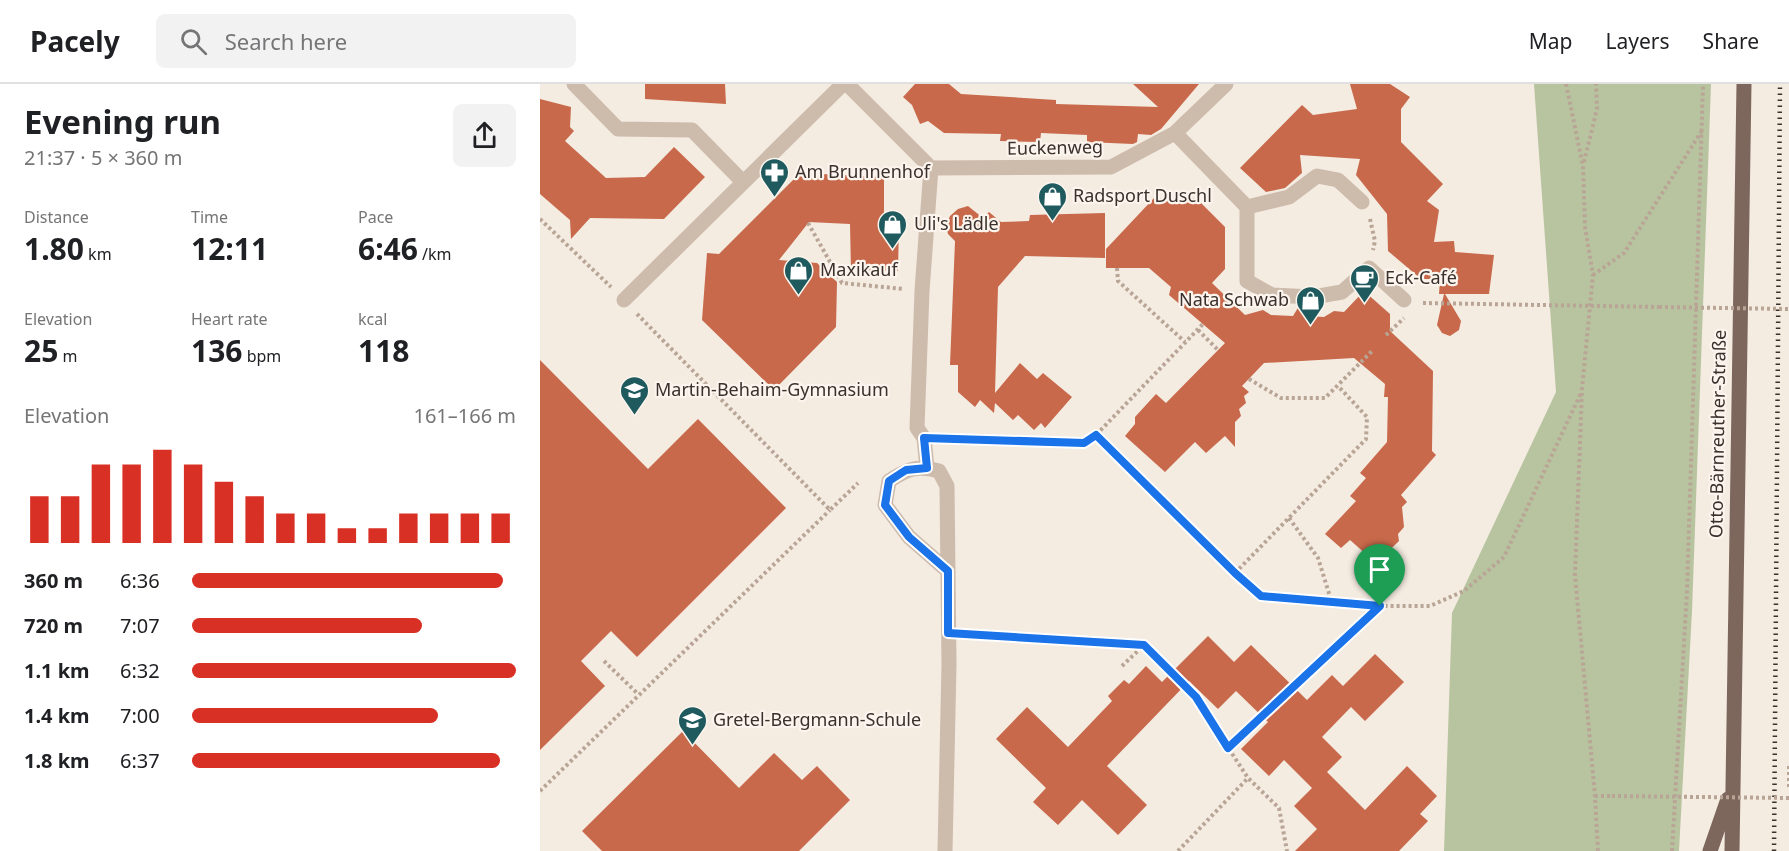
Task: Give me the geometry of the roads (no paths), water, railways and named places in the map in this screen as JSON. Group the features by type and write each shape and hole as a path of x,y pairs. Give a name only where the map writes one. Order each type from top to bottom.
{"main road":[{"name":"Otto-Bärnreuther-Straße","path":"1732,851 1744,84"},
{"name":"Otto-Bärnreuther-Straße","path":"1710,851 1733,785"}],"street":[{"path":"574,84 618,129 692,130 743,182"},
{"path":"624,300 845,84 931,168 922,291 917,428 924,438 927,468"},
{"name":"Euckenweg","path":"931,168 1111,167 1175,133 1227,84"},
{"path":"1175,133 1247,207 1247,281 1272,295 1313,297 1342,292 1368,268 1404,300"},
{"path":"1247,207 1289,197 1317,176 1338,180 1362,202"},
{"path":"945,851 948,633 948,571 947,486 939,471 927,468 906,470 889,481 885,505 909,537 948,571"}],"railway":[{"path":"1774,851 1780,84"}],"place":[{"name":"Am Brunnenhof","path":"774,198"},
{"name":"Radsport Duschl","path":"1052,222"},
{"name":"Uli's Lädle","path":"893,250"},
{"name":"Maxikauf","path":"799,296"},
{"name":"Eck-Café","path":"1364,304"},
{"name":"Nata Schwab","path":"1310,326"},
{"name":"Martin-Behaim-Gymnasium","path":"634,416"},
{"name":"Gretel-Bergmann-Schule","path":"692,746"}]}
